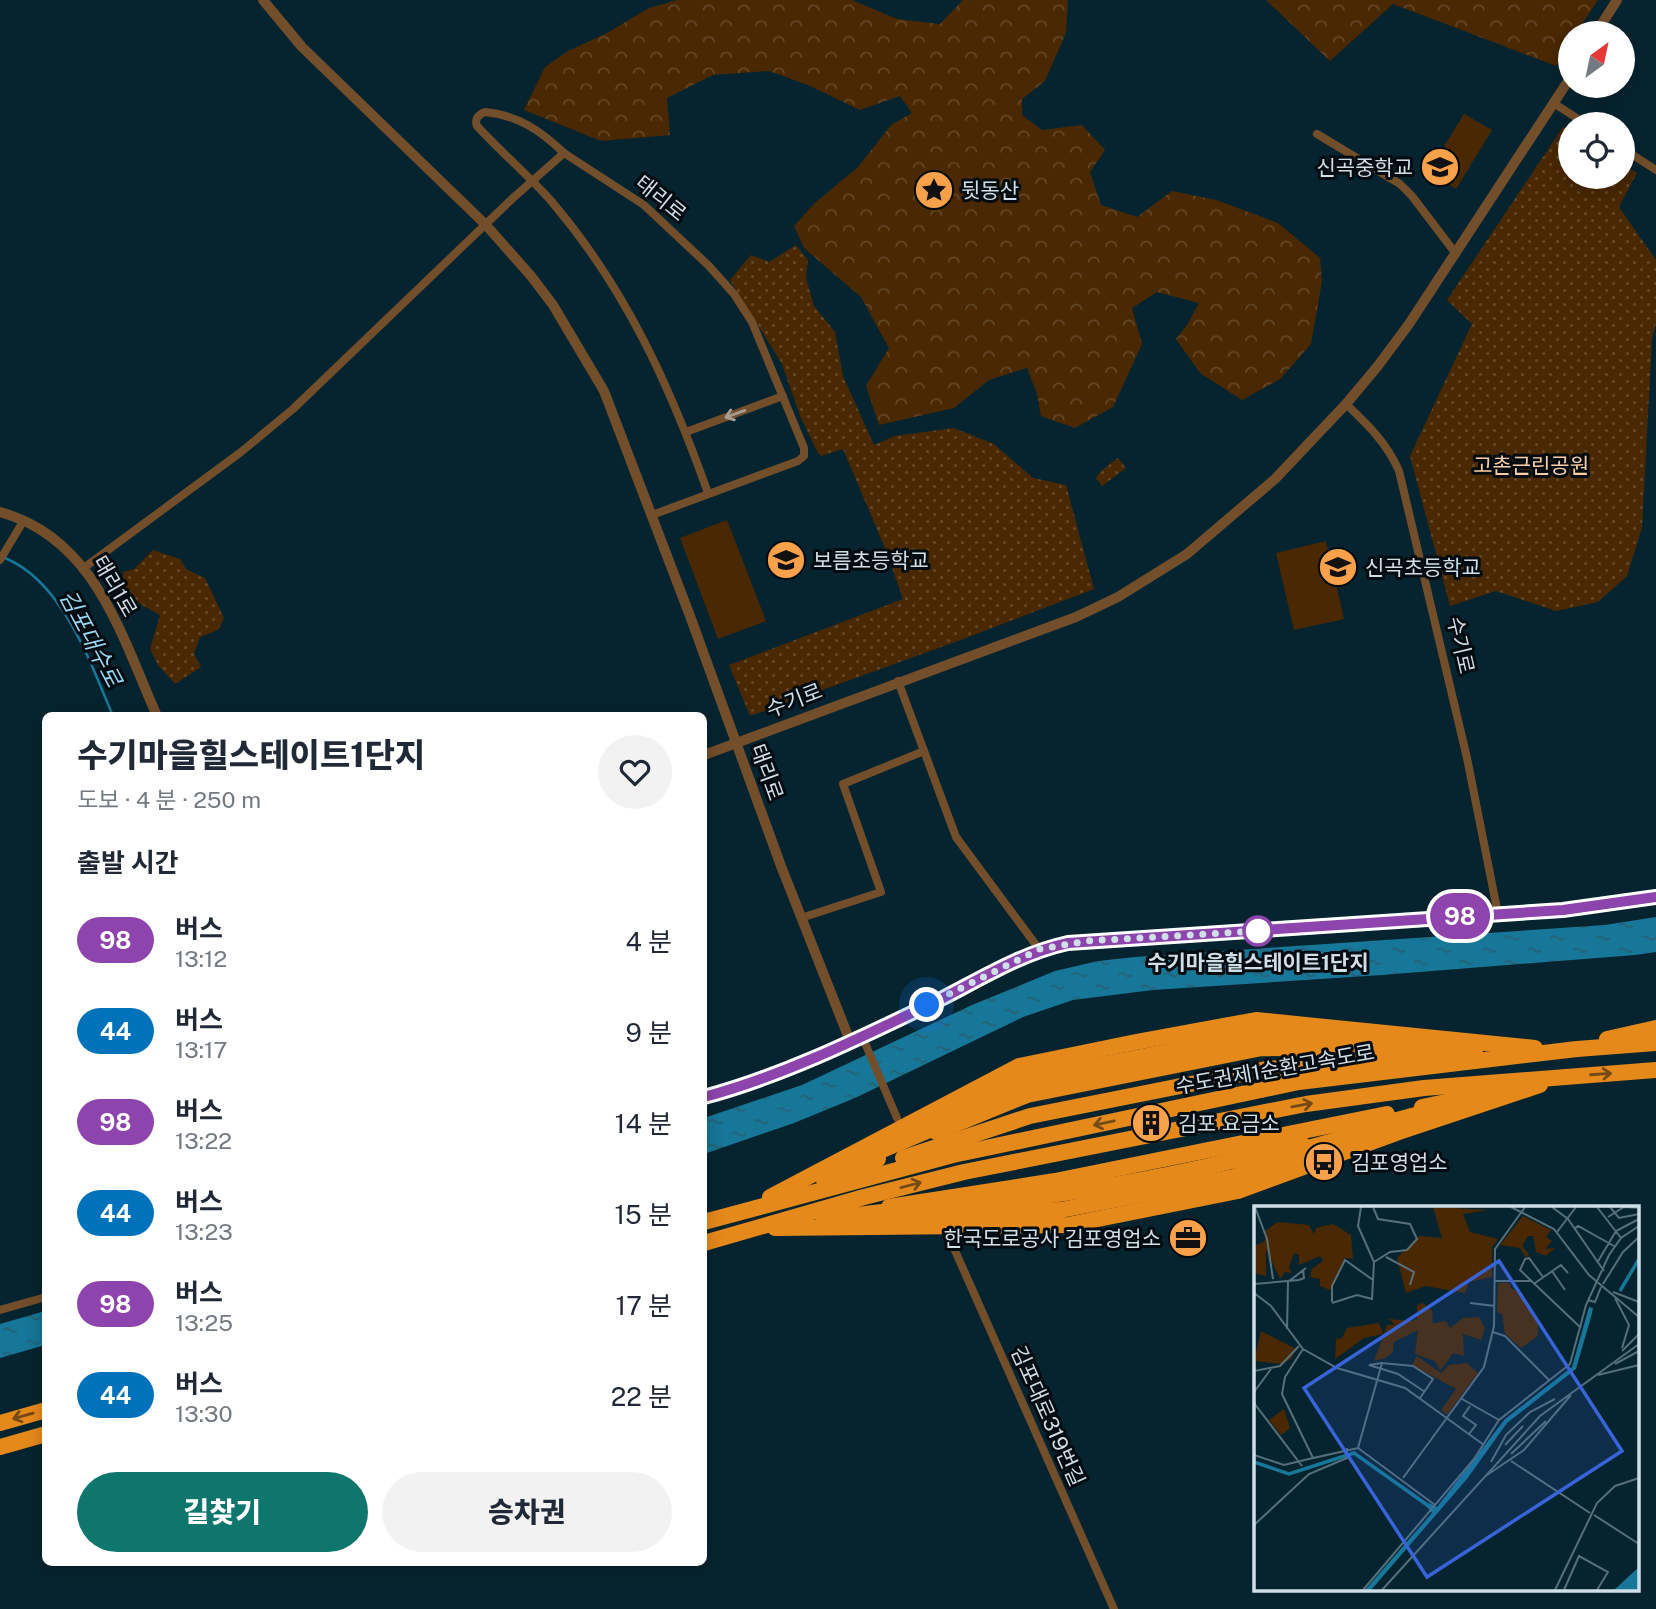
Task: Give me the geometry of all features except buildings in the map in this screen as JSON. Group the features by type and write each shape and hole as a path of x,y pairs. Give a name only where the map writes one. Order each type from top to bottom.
{"highway":[{"path":"744,1210 1019,1066 1136,1042 1256,1020 1562,1051"},
{"path":"744,1210 1031,1109 1268,1062 1562,1051 1656,1028"},
{"path":"744,1210 1025,1088 1167,1059 1260,1041 1562,1051"},
{"name":"수도권제1순환고속도로","path":"707,1221 953,1155 1299,1082 1562,1051 1656,1043"},
{"name":"수도권제1순환고속도로","path":"707,1242 953,1175 1306,1104 1383,1093 1656,1070"},
{"path":"752,1229 1068,1225 1238,1191 1399,1132 1567,1076"},
{"path":"752,1229 1062,1203 1233,1169 1567,1076"},
{"path":"752,1229 1055,1181 1567,1076"},
{"path":"0,1423 42,1411"},
{"path":"0,1447 42,1435"}],"street":[{"name":"태리로","path":"263,0 302,47 486,225 531,276 553,305 604,391 801,918 850,1041"},
{"path":"1604,21 1617,0"},
{"name":"수기로","path":"707,754 1076,617 1154,577 1187,555 1275,479 1346,404 1392,348 1558,98"},
{"path":"1555,104 1567,112"},
{"name":"태리로","path":"652,514 802,459 804,448 752,322 726,283 644,205 564,153 541,132 515,118 481,113 476,119 477,126 532,181 566,220 618,294 648,346 686,432 708,493"},
{"path":"1317,134 1400,184 1412,195 1455,254"},
{"path":"85,567 241,452 293,409 564,153"},
{"path":"1635,156 1656,170"},
{"path":"686,432 783,396"},
{"name":"수기로","path":"1346,404 1382,441 1399,471 1467,758 1498,914"},
{"name":"태리1로","path":"0,512 24,520 50,535 85,567 110,611 155,712"},
{"path":"0,560 24,520"},
{"path":"898,681 956,837 1040,949"},
{"path":"801,918 881,892 843,784 924,751"},
{"path":"707,1096 738,1087 862,1036 1040,949 1099,940 1563,910 1656,897"},
{"path":"862,1036 897,1118"},
{"name":"김포대로319번길","path":"949,1237 1114,1609"},
{"path":"0,1310 42,1298"}],"green space":[{"path":"677,0 852,0 897,19 940,24 963,0 1068,0 1066,33 1045,81 1022,99 1022,115 1042,130 1082,125 1105,150 1090,172 1101,205 1137,217 1172,191 1216,200 1278,223 1320,258 1322,281 1311,344 1280,379 1242,400 1200,373 1176,339 1199,303 1157,292 1132,308 1142,344 1113,407 1075,428 1041,416 1037,394 1027,368 989,380 954,408 879,425 866,386 889,348 861,297 804,248 794,226 815,203 858,167 891,125 912,113 900,96 860,110 808,85 769,71 713,75 667,98 670,135 601,141 524,110 545,67 568,51 607,33 649,8"},
{"path":"1266,0 1598,0 1584,21 1558,21 1556,66 1393,4 1330,61"},
{"path":"1464,114 1492,130 1456,189 1428,172"},
{"name":"고촌근린공원","path":"1558,134 1558,189 1629,189 1619,207 1656,260 1656,323 1652,339 1642,528 1627,576 1598,602 1556,611 1496,591 1450,606 1410,456 1472,324 1447,300"},
{"path":"796,245 808,260 806,278 814,306 835,332 843,376 874,445 895,436 954,428 994,444 1033,478 1066,485 1094,589 750,716 729,665 903,599 885,548 843,449 821,456 818,453 801,418 782,364 730,280 751,255 769,262"},
{"path":"1118,458 1126,468 1102,486 1096,478"},
{"path":"727,520 766,621 718,639 680,538"},
{"path":"1326,541 1344,619 1294,630 1276,553"},
{"path":"153,550 180,559 186,569 205,578 224,618 218,630 200,637 194,653 201,667 175,684 158,665 150,649 160,615 128,594 123,580 123,572 134,569"}],"water":[{"path":"1656,917 1656,952 1382,975 1153,990 1073,1000 1023,1017 855,1098 794,1123 707,1153 707,1117 802,1085 972,1005 1055,971 1098,961 1135,957 1605,925"},
{"path":"42,1312 42,1346 0,1358 0,1324"}],"waterway":[{"name":"김포대수로","path":"5,558 25,569 59,604 84,649 111,712"}],"bus line":[{"name":"98","path":"707,1096 738,1087 828,1051 1040,949 1068,943 1563,910 1656,897"}],"place":[{"name":"신곡중학교","path":"1440,167"},
{"name":"뒷동산","path":"934,190"},
{"name":"보름초등학교","path":"786,560"},
{"name":"신곡초등학교","path":"1338,567"},
{"name":"수기마을힐스테이트1단지","path":"1258,931"},
{"name":"김포 요금소","path":"1151,1123"},
{"name":"김포영업소","path":"1324,1162"},
{"name":"한국도로공사 김포영업소","path":"1188,1238"}],"route":[{"path":"927,1005 1040,949 1087,941 1258,931"}]}
